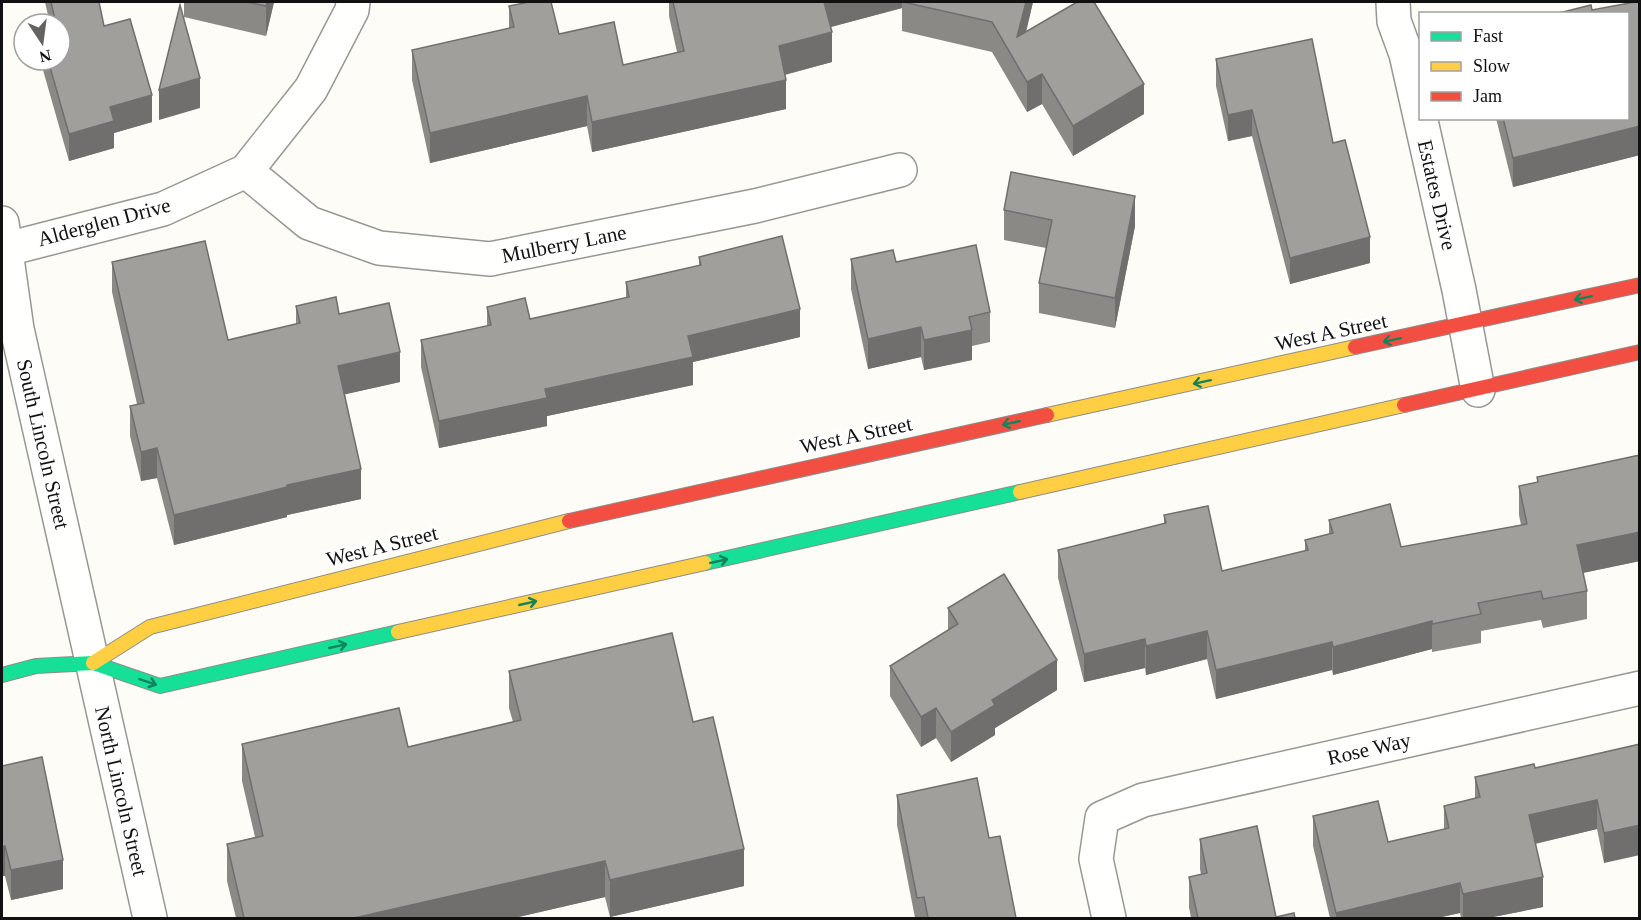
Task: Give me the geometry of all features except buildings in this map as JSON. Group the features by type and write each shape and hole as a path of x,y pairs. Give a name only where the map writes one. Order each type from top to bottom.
{"main road":[{"name":"West A Street","path":"93,663 150,627 603,512 1640,285"},
{"name":"West A Street","path":"2,675 36,666 93,663 159,686 1640,352"}],"street":[{"name":"Alderglen Drive","path":"4,236 163,209 246,171 311,89 352,10 353,2"},
{"name":"Estates Drive","path":"1393,2 1394,21 1406,54 1419,112"},
{"name":"Estates Drive","path":"1421,120 1466,324 1478,390"},
{"name":"Mulberry Lane","path":"246,171 309,223 379,249 490,259 755,206 900,170"},
{"name":"South Lincoln Street","path":"4,236 17,329 93,663"},
{"name":"North Lincoln Street","path":"93,663 150,918"},
{"name":"Rose Way","path":"1109,918 1096,859 1102,818 1143,800 1640,688"}],"traffic: fast":[{"path":"705,563 1020,492"},
{"path":"2,675 36,666 93,663 160,686 398,632"}],"traffic: slow":[{"path":"1047,415 1355,347"},
{"path":"1020,492 1404,405"},
{"path":"93,663 150,627 569,521"},
{"path":"398,632 705,563"}],"traffic: jam":[{"path":"1355,347 1640,285"},
{"path":"1404,405 1640,352"},
{"path":"569,521 1047,415"}]}
